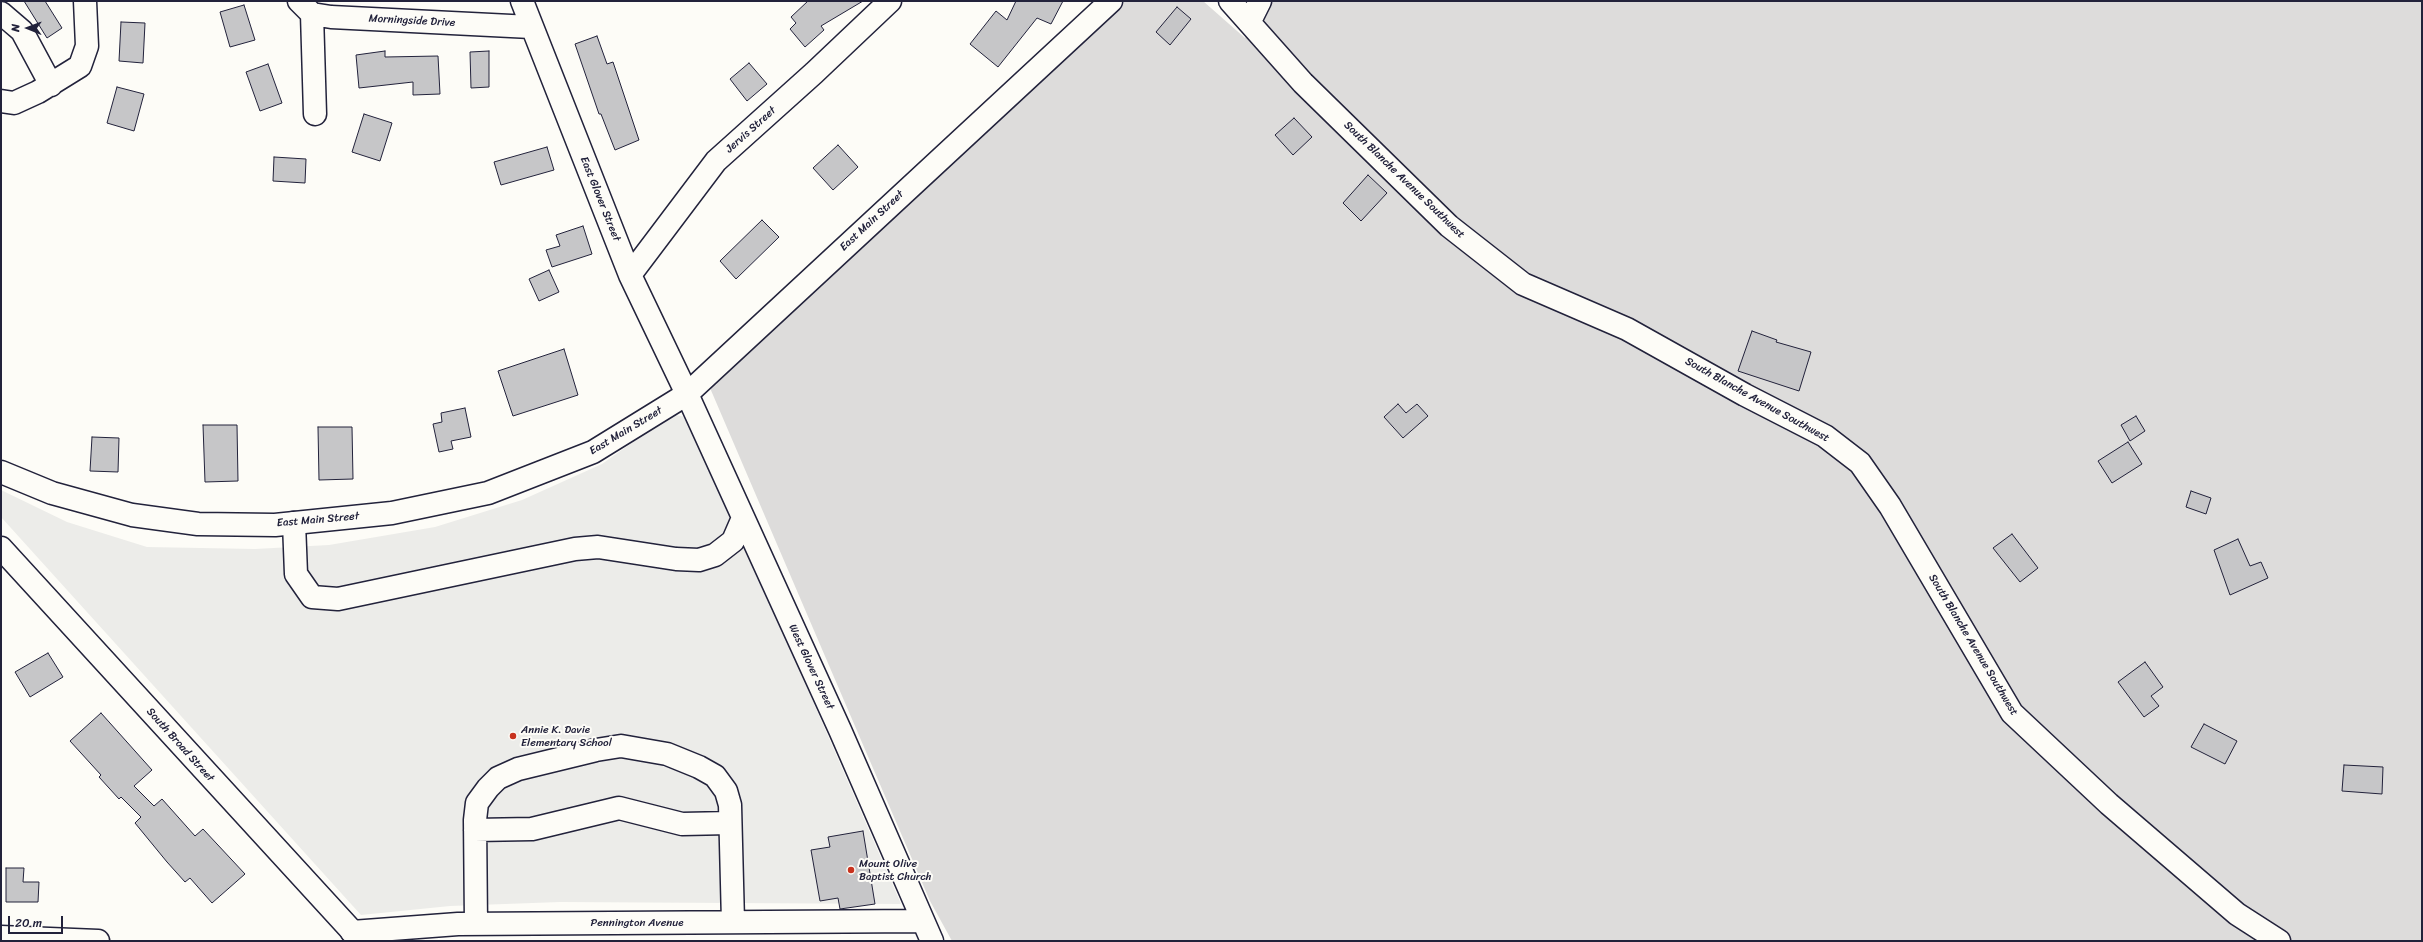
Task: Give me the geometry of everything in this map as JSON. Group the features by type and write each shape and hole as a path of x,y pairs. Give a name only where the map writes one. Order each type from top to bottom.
{"street":[{"path":"1,102 14,103 51,85 80,66 87,46 84,1"},
{"name":"East Glover Street","path":"522,1 531,28 630,275 687,394"},
{"name":"Jervis Street","path":"630,275 716,161 814,73 890,1"},
{"name":"East Main Street","path":"1,472 52,493 132,515 198,524 244,526 294,523 392,513 488,493 593,452 687,394 1111,1"},
{"name":"South Blanche Avenue Southwest","path":"1230,1 1303,83 1449,226 1523,284 1627,329 1745,395 1825,436 1860,462 1890,506 2012,713 2109,804 2237,914 2279,941"},
{"path":"1250,22 1260,1"},
{"path":"306,8 315,114"},
{"name":"Morningside Drive","path":"306,8 331,17 531,28"},
{"path":"1,13 10,22 51,85"},
{"name":"West Glover Street","path":"687,394 840,730 932,941"},
{"path":"294,523 296,574 312,597 338,599 574,549 598,548 676,560 699,560 715,555 732,541 743,518"},
{"name":"South Broad Street","path":"1,548 356,936"},
{"path":"476,924 475,830 477,803 498,778 518,769 596,750 621,746 667,754 699,767 715,776 726,791 730,805 733,922"},
{"path":"475,830 532,828 619,808 682,824 730,823"},
{"name":"Pennington Avenue","path":"356,936 476,924 923,921"},
{"path":"1,937 98,941"}],"shaded area":[{"path":"1119,1 1203,1 1245,38 1267,1 2422,1 2422,941 952,941 930,901 707,381"},
{"name":"Annie K. Davie Elementary School","path":"676,415 690,418 901,904 560,902 450,906 361,915 1,517 1,490 67,522 147,547 255,549 329,545 435,527 522,500 602,464 664,420"}],"building":[{"path":"24,1 45,1 62,28 47,38"},
{"path":"808,1 863,1 821,26 824,30 805,47 790,29 796,23 791,17"},
{"path":"1016,1 1063,1 1051,24 1037,18 998,67 970,44 996,11 1007,20"},
{"path":"244,5 255,40 230,47 220,12"},
{"path":"1177,7 1191,19 1170,45 1156,32"},
{"path":"121,22 145,23 143,63 119,61"},
{"path":"597,36 607,64 613,62 639,140 615,150 601,114 599,114 575,44"},
{"path":"385,51 385,57 438,56 440,94 413,95 413,82 359,88 356,55"},
{"path":"489,51 489,87 471,88 470,52"},
{"path":"749,63 767,84 747,101 730,79"},
{"path":"268,64 282,103 260,111 246,72"},
{"path":"117,87 144,94 134,131 107,123"},
{"path":"364,114 392,123 380,161 352,152"},
{"path":"1294,118 1312,137 1293,155 1275,135"},
{"path":"838,145 858,167 833,190 813,168"},
{"path":"547,147 554,170 501,185 494,162"},
{"path":"274,157 306,159 305,183 273,181"},
{"path":"1368,175 1387,193 1361,221 1343,203"},
{"path":"762,220 779,237 736,279 720,261"},
{"path":"583,226 592,254 552,267 546,250 560,246 556,235"},
{"path":"549,270 559,292 539,301 529,279"},
{"path":"1752,331 1777,340 1776,342 1811,352 1799,391 1738,371"},
{"path":"564,349 578,395 513,416 498,371"},
{"path":"1398,404 1406,413 1417,404 1428,416 1403,438 1384,417"},
{"path":"465,408 471,437 451,441 453,449 439,452 433,424 442,422 441,413"},
{"path":"2136,416 2145,431 2130,441 2121,425"},
{"path":"203,425 237,425 238,481 205,482"},
{"path":"318,427 352,427 353,479 319,480"},
{"path":"92,437 119,438 118,472 90,471"},
{"path":"2128,442 2142,464 2112,483 2098,461"},
{"path":"2191,491 2211,498 2206,514 2186,507"},
{"path":"2012,534 2038,568 2020,582 1993,548"},
{"path":"2238,539 2250,566 2261,562 2268,578 2230,595 2214,550"},
{"path":"48,653 63,677 30,697 15,672"},
{"path":"2145,662 2163,687 2151,696 2159,706 2144,717 2118,682"},
{"path":"101,713 152,770 134,786 154,806 162,799 195,836 203,829 245,874 212,903 190,878 185,882 167,862 135,823 141,817 121,797 119,799 99,777 101,775 70,741"},
{"path":"2204,724 2237,741 2225,764 2191,747"},
{"path":"2344,765 2383,767 2382,794 2342,791"},
{"name":"Mount Olive Baptist Church","path":"863,831 875,904 840,909 838,898 820,901 811,850 830,847 828,837"},
{"path":"6,868 24,868 23,882 39,882 38,902 6,902"}],"place":[{"name":"Annie K. Davie Elementary School","path":"513,736"},
{"name":"Mount Olive Baptist Church","path":"851,870"}]}
